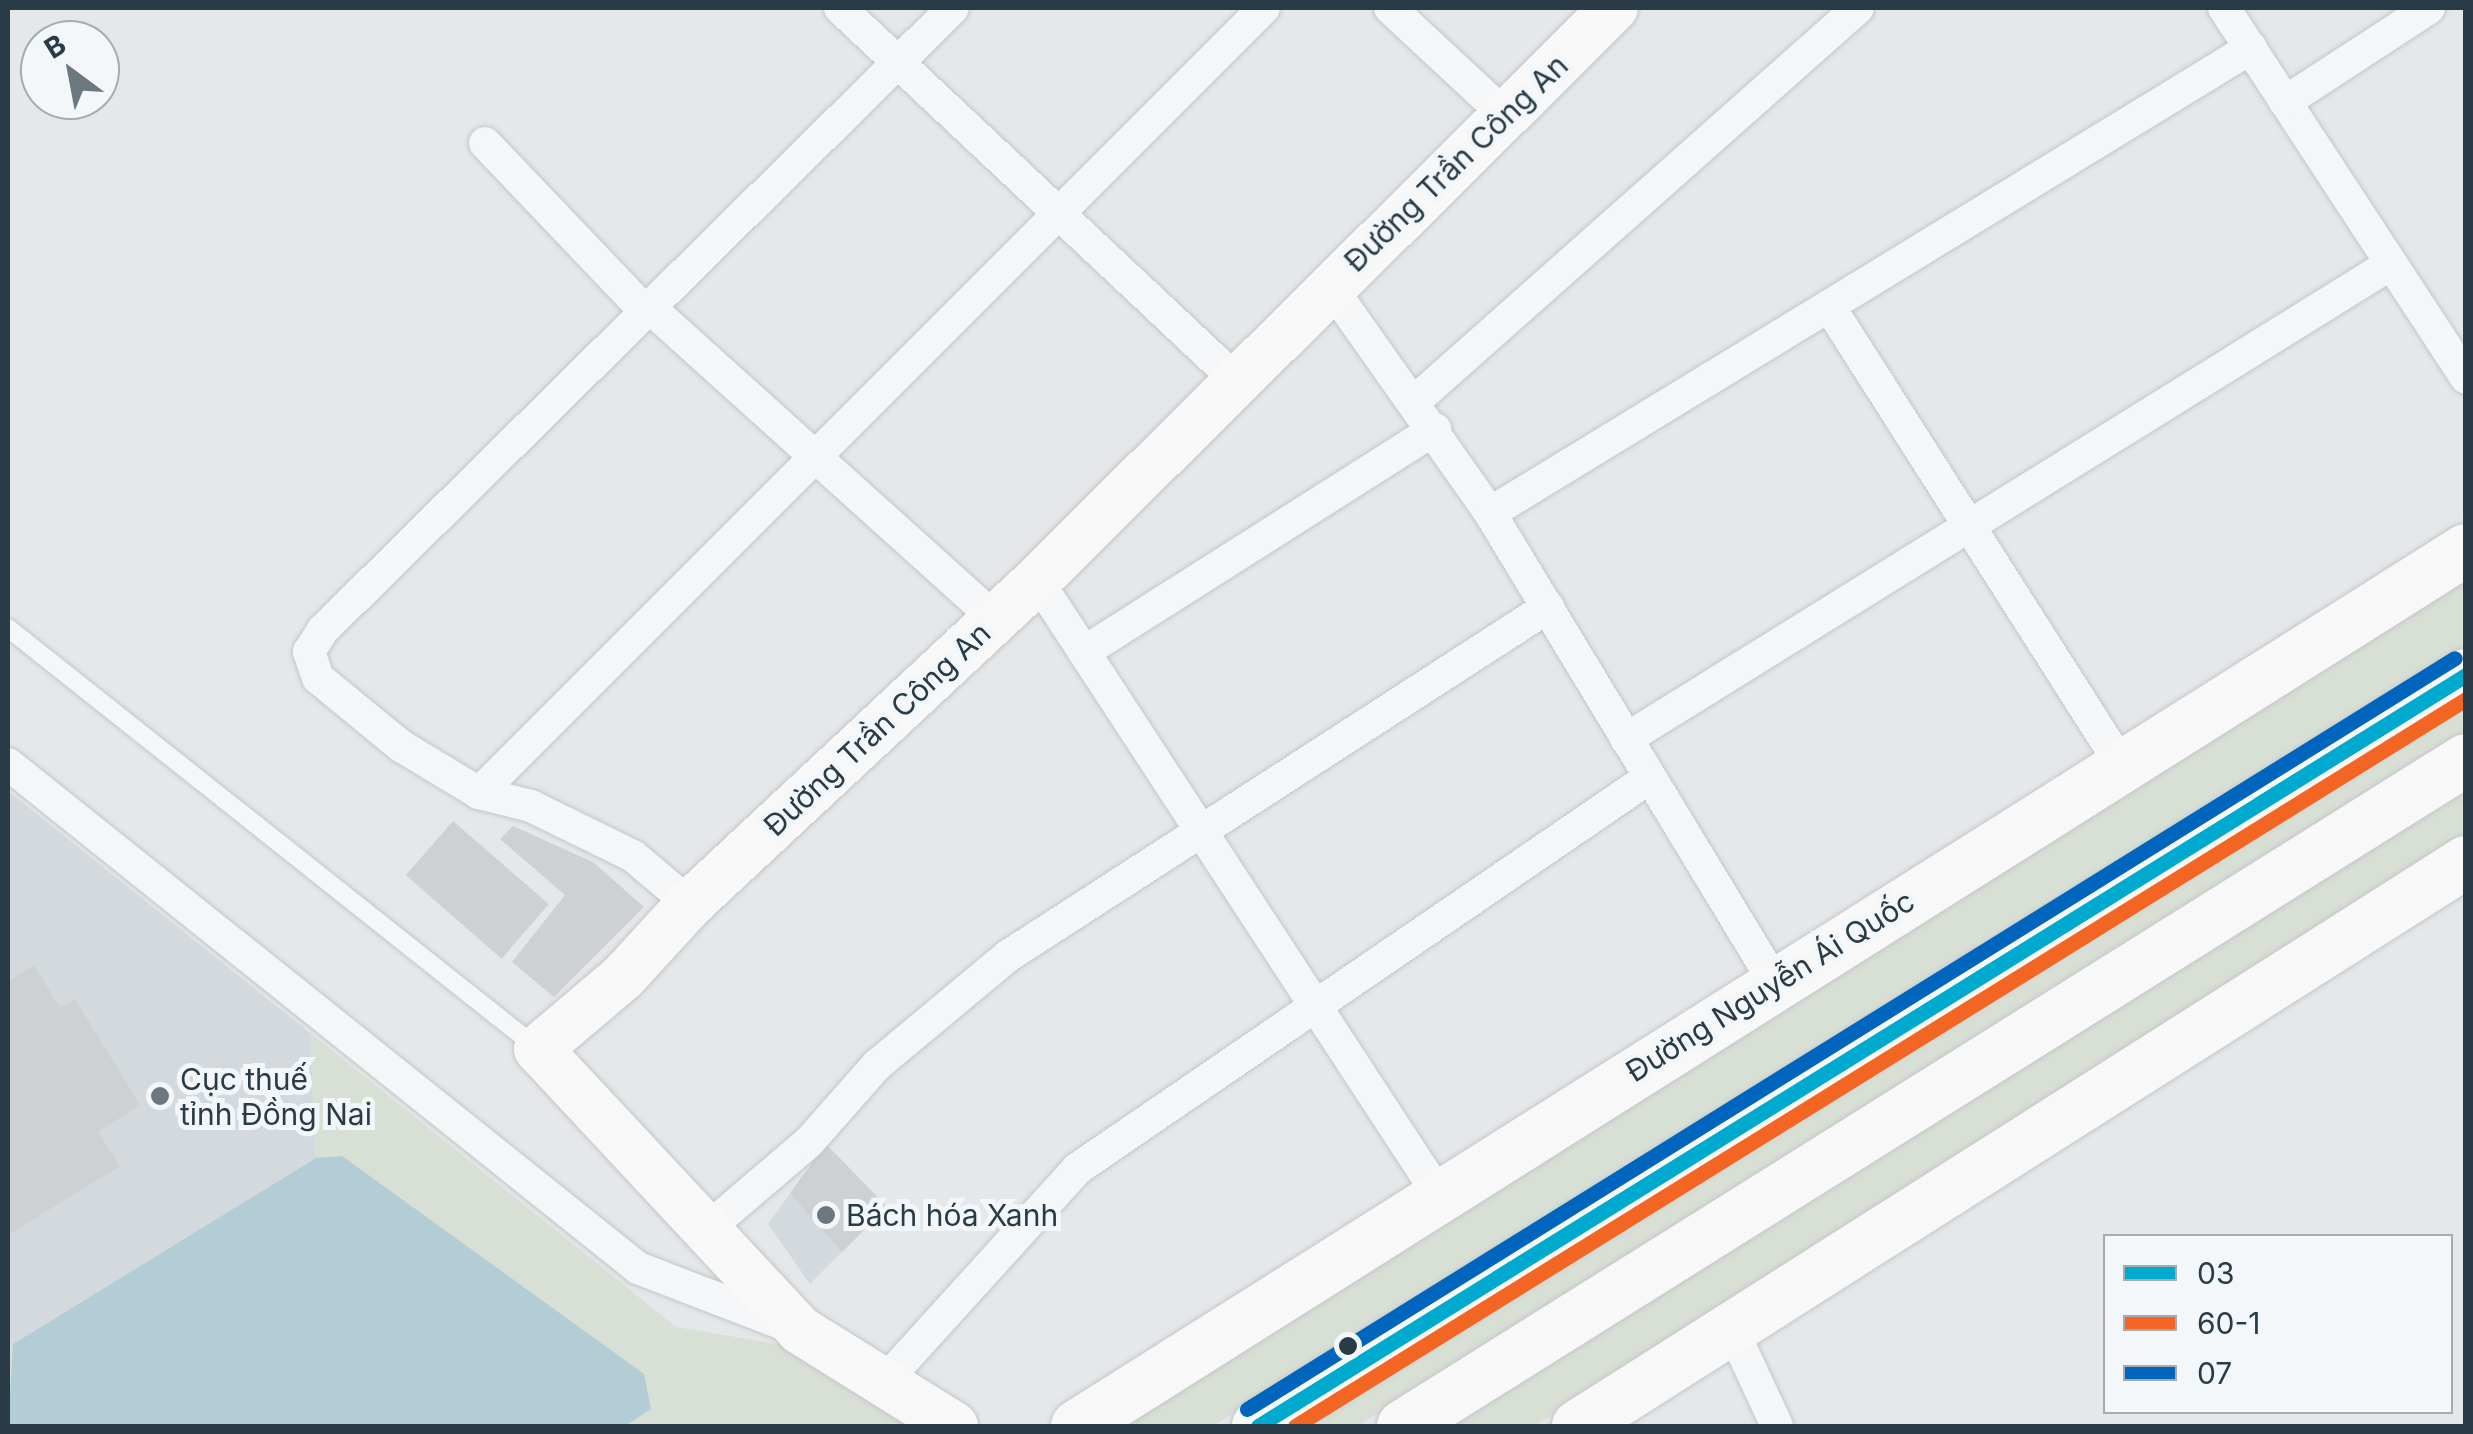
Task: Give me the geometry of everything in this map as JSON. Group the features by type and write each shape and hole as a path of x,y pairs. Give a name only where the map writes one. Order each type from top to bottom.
{"main road":[{"name":"Đường Nguyễn Ái Quốc","path":"1077,1426 2466,550"},
{"path":"1258,1426 2466,675"},
{"path":"1402,1426 2466,760"},
{"path":"1578,1426 2466,862"}],"street":[{"path":"840,8 895,64 1236,380"},
{"path":"690,904 633,856 532,806 479,793 401,746 318,678 309,652 323,630 953,8"},
{"path":"479,793 1264,8"},
{"path":"1390,8 1505,116"},
{"name":"Đường Trần Công An","path":"538,1048 623,977 690,904 1037,580 1614,8"},
{"path":"1415,401 1858,8"},
{"path":"2224,8 2466,378"},
{"path":"2285,102 2430,8"},
{"path":"1490,513 2250,48"},
{"path":"485,143 646,308 994,618"},
{"path":"1626,739 2391,264"},
{"path":"1330,286 1435,429 1490,513 1775,983"},
{"path":"1828,306 2122,766"},
{"path":"1084,652 1435,429"},
{"path":"1037,580 1318,1003 1438,1195"},
{"path":"706,1228 809,1142 877,1065 1008,956 1548,607"},
{"path":"8,764 638,1268 800,1330 954,1426"},
{"path":"884,1382 1077,1169 1649,778"},
{"path":"538,1048 800,1330"},
{"path":"1732,1329 1777,1426"}],"lane":[{"path":"8,628 538,1048"}],"shaded area":[{"path":"2465,577 2465,647 1213,1426 1137,1426 1132,1419"},
{"path":"2465,703 2465,731 1358,1426 1304,1426"},
{"path":"2465,788 2465,832 1535,1426 1446,1426"},
{"name":"Cục thuế tỉnh Đồng Nai","path":"8,791 310,1033 316,1158 8,1347"},
{"path":"310,1033 676,1327 795,1347 914,1426 8,1426 8,1347 316,1158"},
{"name":"Bách hóa Xanh","path":"826,1144 887,1207 810,1284 768,1224"}],"water":[{"path":"342,1156 644,1374 651,1409 625,1426 8,1426 13,1344 316,1158"}],"building":[{"path":"453,821 549,904 502,959 406,875"},
{"path":"513,826 593,862 644,907 554,997 512,962 565,895 500,839"},
{"path":"34,965 60,1008 75,999 140,1105 98,1132 120,1166 8,1235 8,982"},
{"name":"Bách hóa Xanh","path":"826,1144 887,1207 842,1252 790,1193"}],"transit line":[{"name":"07","path":"1247,1409 2455,658"},
{"name":"03","path":"1258,1426 2466,675"},
{"name":"60-1","path":"1295,1426 2466,699"}],"place":[{"name":"Cục thuế tỉnh Đồng Nai","path":"160,1096"},
{"name":"Bách hóa Xanh","path":"826,1215"}]}
